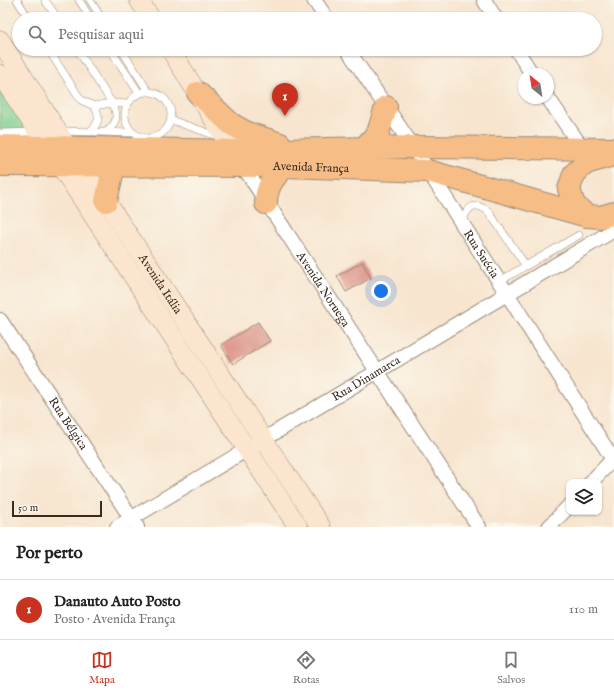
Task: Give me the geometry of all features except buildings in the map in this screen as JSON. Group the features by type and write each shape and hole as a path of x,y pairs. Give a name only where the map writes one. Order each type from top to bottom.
{"main road":[{"path":"142,1 148,12"},
{"name":"Avenida Itália","path":"0,40 57,147 247,449 298,527"},
{"name":"Avenida Noruega","path":"174,56 234,152"},
{"name":"Avenida Itália","path":"0,74 57,147 106,201 321,527"},
{"path":"198,93 231,124 291,158 270,184 266,194 266,203"},
{"path":"364,148 378,133 386,107"},
{"name":"Avenida França","path":"0,146 234,152 428,171 583,225 614,212"},
{"name":"Avenida França","path":"0,165 57,147 114,165 234,152"},
{"name":"Avenida França","path":"291,158 364,148 614,149"},
{"path":"583,225 569,189 574,174 586,163 614,154"},
{"path":"106,201 114,165"}],"street":[{"path":"314,0 322,12"},
{"path":"484,0 492,12"},
{"name":"Rua Suécia","path":"352,56 428,171 502,288 614,459"},
{"path":"520,56 528,68"},
{"path":"552,104 582,148"},
{"name":"Avenida Noruega","path":"234,152 478,527"},
{"name":"Rua Dinamarca","path":"117,527 134,523 247,449 376,371 502,288 550,260 614,230"},
{"name":"Rua Bélgica","path":"0,320 134,523"},
{"path":"594,479 614,459"},
{"path":"549,527 566,509"}],"lane":[{"path":"17,0 25,12"},
{"path":"45,0 53,12"},
{"path":"79,0 87,12"},
{"path":"90,0 98,12"},
{"path":"53,56 81,100 94,106 112,103 128,104"},
{"path":"82,56 116,110 116,122 113,127 107,131"},
{"path":"114,56 138,93"},
{"path":"126,56 148,91"},
{"path":"90,131 133,133 140,137 156,137 166,130 171,120 170,105 160,94 148,91 138,93 128,104 125,119 133,133"},
{"path":"0,133 57,147 96,127 99,120 94,106"},
{"path":"171,120 234,152"},
{"path":"461,222 469,209 474,206 480,206 488,211 526,266"},
{"path":"502,288 526,266 550,260 583,225"}],"green space":[{"path":"0,90 25,128 23,130 0,130"}],"place":[{"name":"Danauto Auto Posto","path":"285,116"}]}
